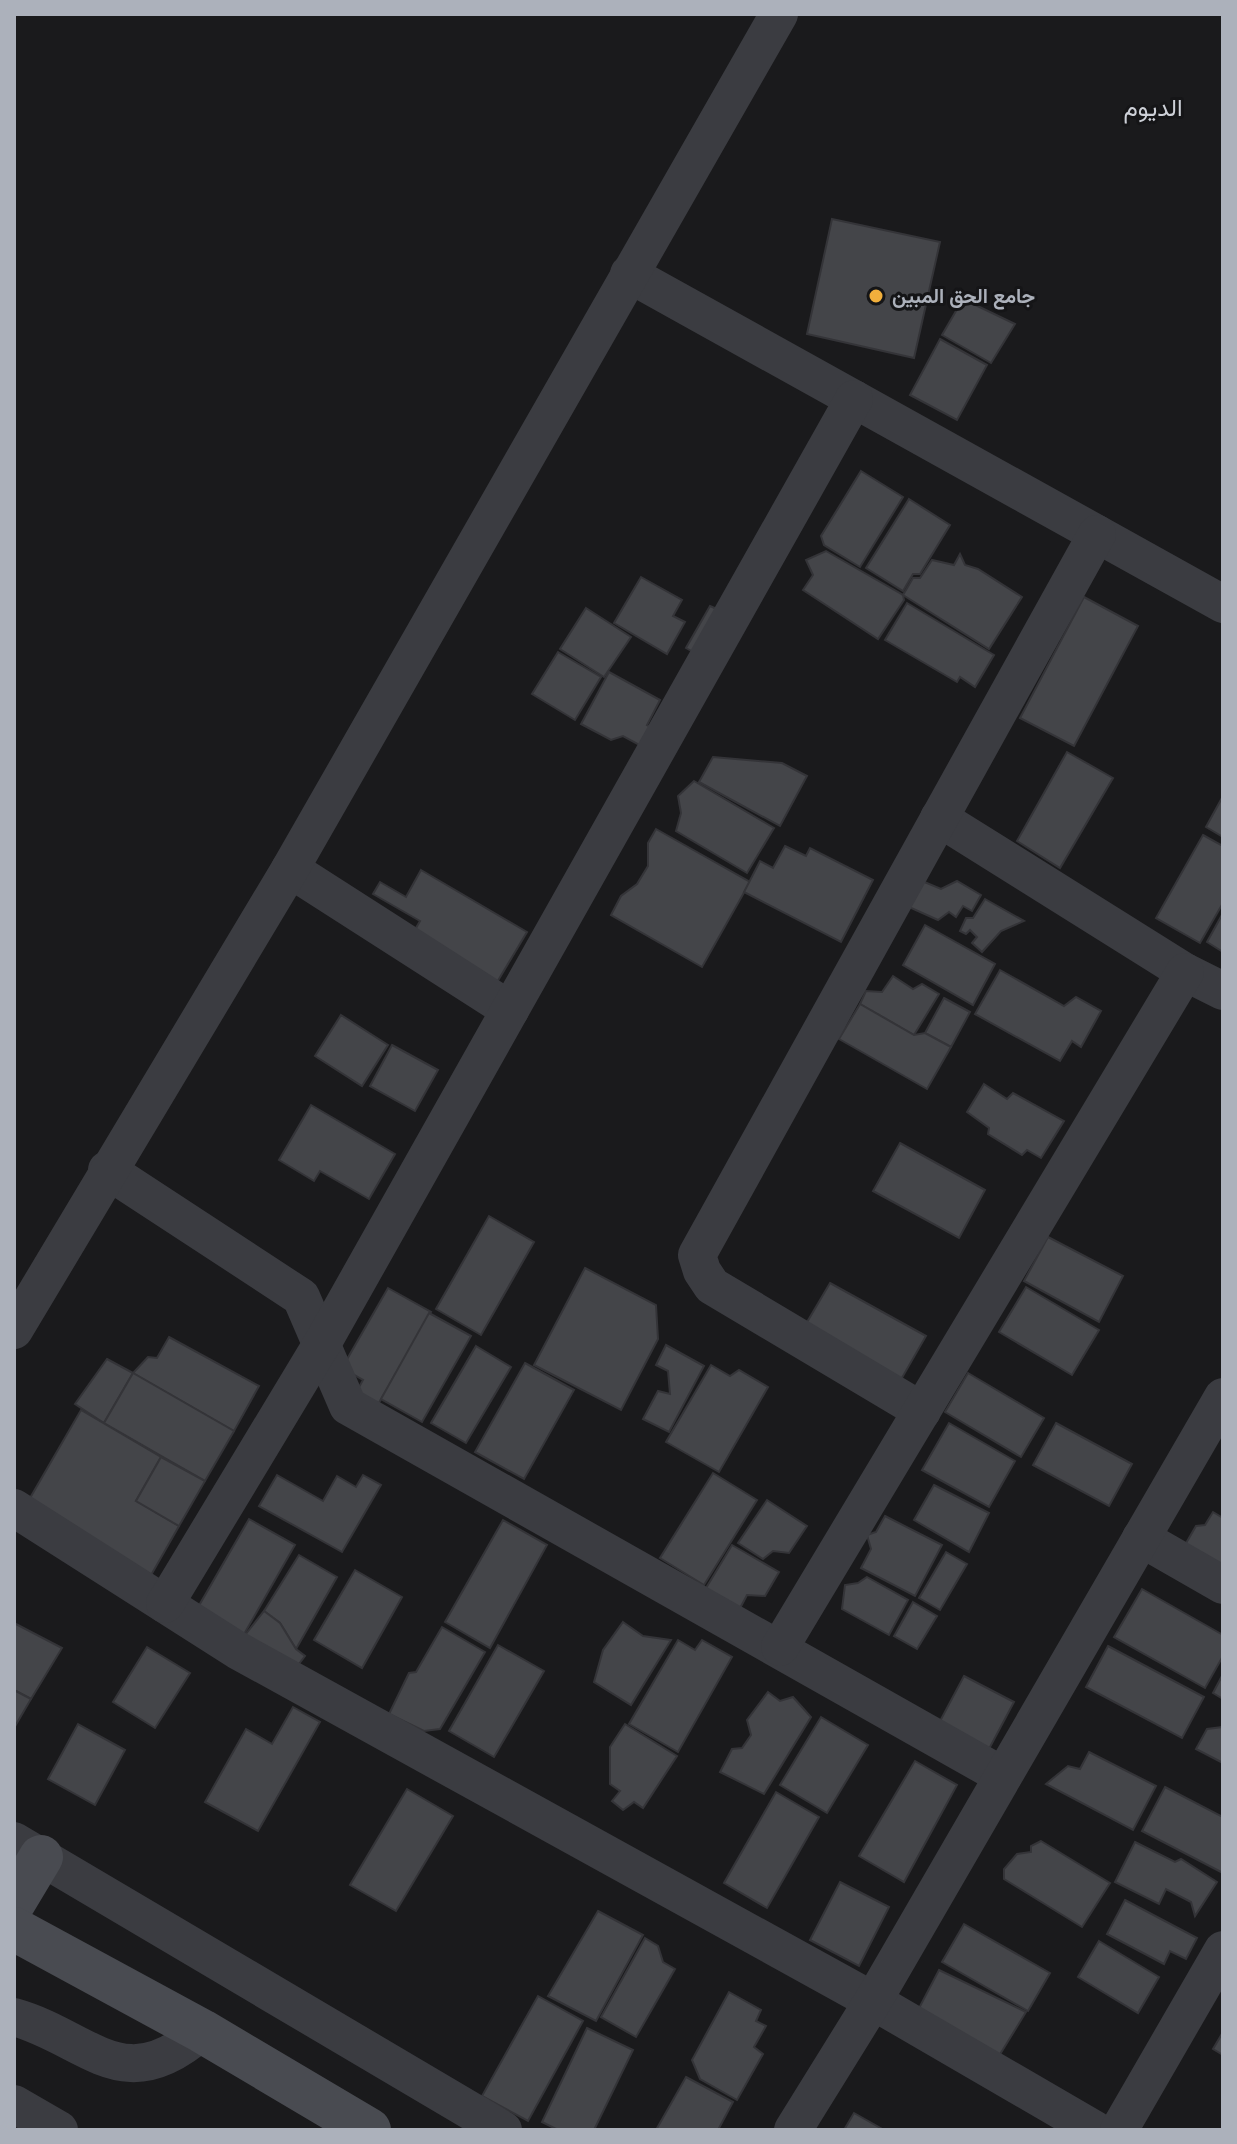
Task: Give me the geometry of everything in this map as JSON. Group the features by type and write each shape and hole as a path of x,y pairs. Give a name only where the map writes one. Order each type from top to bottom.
{"main road":[{"path":"14,1902 28,1849"},
{"path":"14,1929 202,2031 369,2130"}],"street":[{"path":"14,1330 290,869 629,274 766,19"},
{"path":"629,274 1223,604"},
{"path":"165,1604 323,1342 854,399"},
{"path":"922,1411 712,1286 702,1271 697,1255 1097,534"},
{"path":"939,818 1185,972 1223,991"},
{"path":"290,869 510,1010"},
{"path":"780,1647 1185,972"},
{"path":"107,1170 301,1297 348,1406 780,1647 1003,1776"},
{"path":"793,2130 873,2001 1223,1397"},
{"path":"14,1508 237,1650 873,2001 1095,2130"},
{"path":"1141,1538 1223,1585"},
{"path":"28,1849 503,2130"},
{"path":"1119,2130 1223,1950"},
{"path":"14,2017 84,2051 117,2062 135,2063 171,2054 202,2031"},
{"path":"14,2104 59,2130"}],"building":[{"path":"832,219 940,242 914,358 807,334"},
{"path":"963,299 1015,324 991,363 942,335"},
{"path":"940,339 987,365 957,420 910,395"},
{"path":"861,471 903,497 860,567 824,545 821,536"},
{"path":"909,499 950,525 920,574 913,574 903,591 866,568"},
{"path":"826,551 903,595 904,600 878,639 803,590 813,575 806,560"},
{"path":"960,554 965,565 978,569 1022,597 989,649 903,595 913,578 920,578 932,560 954,565"},
{"path":"641,577 682,600 673,616 685,622 667,654 614,623"},
{"path":"1084,597 1138,626 1074,746 1020,718"},
{"path":"907,603 994,655 975,687 960,677 957,682 885,640"},
{"path":"710,606 726,613 700,656 686,648"},
{"path":"586,608 631,637 604,677 560,649"},
{"path":"558,652 601,677 575,720 532,694"},
{"path":"609,672 660,700 647,725 654,729 643,747 623,736 611,740 581,724"},
{"path":"1067,752 1113,778 1060,868 1017,841"},
{"path":"713,757 782,763 807,776 780,826 699,782"},
{"path":"694,781 774,828 747,873 676,831 681,813 678,796"},
{"path":"1223,796 1223,837 1206,827"},
{"path":"656,829 750,882 702,967 611,915 621,896 637,884 648,866 648,843"},
{"path":"1203,835 1223,846 1223,903 1200,943 1156,918"},
{"path":"785,846 806,856 810,848 873,880 841,942 744,892 760,861 773,868"},
{"path":"421,870 527,932 493,989 409,940 420,921 373,894 380,882 406,897"},
{"path":"922,881 941,889 957,881 981,895 972,911 963,906 956,917 949,912 938,920 909,907"},
{"path":"985,899 1024,921 1001,931 982,952 972,943 977,937 970,930 966,934 960,931 966,918 973,918"},
{"path":"1223,913 1223,952 1207,942"},
{"path":"925,925 995,964 973,1005 903,965"},
{"path":"1000,970 1064,1006 1076,997 1101,1011 1081,1047 1072,1041 1060,1061 975,1014"},
{"path":"893,976 913,989 922,984 939,994 914,1035 860,1004 866,991 882,992"},
{"path":"944,998 970,1012 951,1047 925,1033"},
{"path":"860,1004 914,1035 925,1033 951,1047 927,1089 839,1039"},
{"path":"341,1015 388,1045 362,1086 315,1056"},
{"path":"392,1045 438,1070 415,1111 370,1086"},
{"path":"984,1084 1007,1099 1013,1093 1064,1121 1041,1158 1027,1150 1022,1155 988,1134 989,1128 967,1112"},
{"path":"311,1105 395,1154 369,1199 320,1171 314,1181 279,1160"},
{"path":"900,1143 985,1190 959,1238 873,1191"},
{"path":"489,1216 534,1242 481,1335 436,1309"},
{"path":"1048,1237 1123,1276 1099,1322 1024,1281"},
{"path":"585,1268 656,1305 658,1339 621,1410 534,1365"},
{"path":"830,1283 926,1336 899,1383 803,1329"},
{"path":"1026,1287 1099,1330 1072,1375 999,1332"},
{"path":"388,1288 431,1312 376,1408 354,1396 363,1380 342,1368"},
{"path":"429,1313 471,1336 422,1422 381,1399"},
{"path":"169,1337 259,1386 234,1431 133,1373 148,1357 157,1358"},
{"path":"666,1345 704,1366 669,1432 643,1419 658,1391 670,1394 668,1371 656,1365"},
{"path":"476,1346 511,1367 466,1443 431,1423"},
{"path":"107,1359 133,1373 104,1423 75,1404"},
{"path":"525,1363 574,1390 524,1479 475,1452"},
{"path":"711,1365 730,1376 739,1370 768,1387 719,1472 666,1442"},
{"path":"133,1373 234,1431 205,1481 104,1423"},
{"path":"968,1373 1044,1418 1021,1457 945,1412"},
{"path":"81,1410 161,1457 136,1501 179,1526 150,1577 26,1505"},
{"path":"949,1423 1015,1461 989,1507 922,1470"},
{"path":"1056,1423 1132,1464 1109,1506 1033,1465"},
{"path":"161,1457 205,1481 179,1526 136,1501"},
{"path":"713,1473 757,1500 704,1585 660,1558"},
{"path":"277,1475 323,1501 337,1476 356,1487 363,1475 381,1485 342,1552 259,1506"},
{"path":"934,1485 989,1513 969,1552 914,1520"},
{"path":"767,1500 807,1526 789,1553 773,1551 763,1559 738,1543"},
{"path":"1213,1512 1223,1518 1223,1569 1185,1545 1196,1526 1205,1525"},
{"path":"885,1516 942,1545 915,1596 861,1568 871,1549 867,1535 876,1532"},
{"path":"249,1519 295,1545 243,1636 197,1609"},
{"path":"503,1520 547,1545 490,1648 445,1622"},
{"path":"732,1545 779,1572 765,1596 747,1595 737,1614 703,1593"},
{"path":"946,1552 967,1564 940,1610 919,1598"},
{"path":"299,1555 337,1577 296,1649 280,1623 264,1611"},
{"path":"355,1570 402,1597 362,1668 314,1640"},
{"path":"867,1577 908,1600 889,1635 842,1609 845,1585 858,1583"},
{"path":"1142,1589 1223,1635 1223,1656 1205,1688 1114,1637"},
{"path":"913,1602 937,1616 917,1649 894,1636"},
{"path":"264,1611 280,1623 296,1649 305,1656 289,1677 241,1640"},
{"path":"623,1622 643,1636 671,1640 631,1705 594,1682 603,1650"},
{"path":"14,1623 62,1648 31,1699 14,1690"},
{"path":"442,1627 485,1652 440,1729 424,1731 389,1714 409,1673 416,1672"},
{"path":"678,1640 695,1650 702,1640 732,1657 678,1752 629,1724"},
{"path":"498,1645 544,1671 494,1757 449,1731"},
{"path":"1108,1646 1204,1697 1182,1738 1086,1687"},
{"path":"147,1647 190,1673 155,1728 113,1702"},
{"path":"1223,1674 1223,1699 1213,1693"},
{"path":"964,1676 1014,1702 989,1749 939,1723"},
{"path":"14,1690 31,1699 14,1728"},
{"path":"768,1692 780,1701 793,1697 811,1717 764,1794 720,1772 732,1749 742,1748 751,1735 747,1720"},
{"path":"293,1707 320,1722 258,1831 205,1802 246,1729 272,1744"},
{"path":"821,1717 868,1745 827,1813 780,1785"},
{"path":"78,1724 125,1750 95,1805 48,1779"},
{"path":"625,1724 677,1756 643,1808 634,1802 623,1810 612,1801 620,1791 610,1784 610,1747"},
{"path":"1223,1727 1223,1763 1196,1749 1207,1729"},
{"path":"1089,1752 1156,1786 1133,1830 1046,1784 1068,1766 1080,1769"},
{"path":"915,1761 957,1785 904,1882 859,1856"},
{"path":"1165,1787 1223,1817 1223,1873 1142,1831"},
{"path":"407,1789 453,1816 396,1911 350,1885"},
{"path":"776,1792 819,1817 767,1908 724,1883"},
{"path":"1041,1841 1110,1883 1082,1927 1004,1879 1004,1869 1017,1854 1031,1852 1031,1846"},
{"path":"1135,1842 1175,1862 1181,1859 1217,1882 1195,1916 1191,1902 1166,1889 1159,1904 1115,1882"},
{"path":"840,1882 889,1907 859,1966 810,1940"},
{"path":"1125,1900 1197,1938 1186,1959 1170,1951 1164,1964 1107,1934"},
{"path":"598,1911 643,1935 596,2021 548,1996"},
{"path":"964,1924 1050,1973 1028,2011 942,1962"},
{"path":"645,1938 658,1946 663,1962 675,1969 636,2037 601,2017"},
{"path":"1099,1941 1159,1977 1138,2013 1078,1977"},
{"path":"939,1970 1026,2012 999,2056 918,2010"},
{"path":"729,1992 761,2010 756,2021 766,2026 754,2047 763,2054 737,2100 700,2079 692,2060"},
{"path":"538,1996 583,2021 528,2121 482,2096"},
{"path":"587,2028 633,2050 594,2130 558,2130 542,2122"},
{"path":"1223,2032 1223,2055 1213,2049"},
{"path":"686,2077 733,2102 718,2130 656,2130"},
{"path":"854,2113 884,2130 844,2130"}],"place":[{"name":"جامع الحق المبين","path":"876,296"}],"district":[{"name":"الديوم","path":"1153,108"}]}
